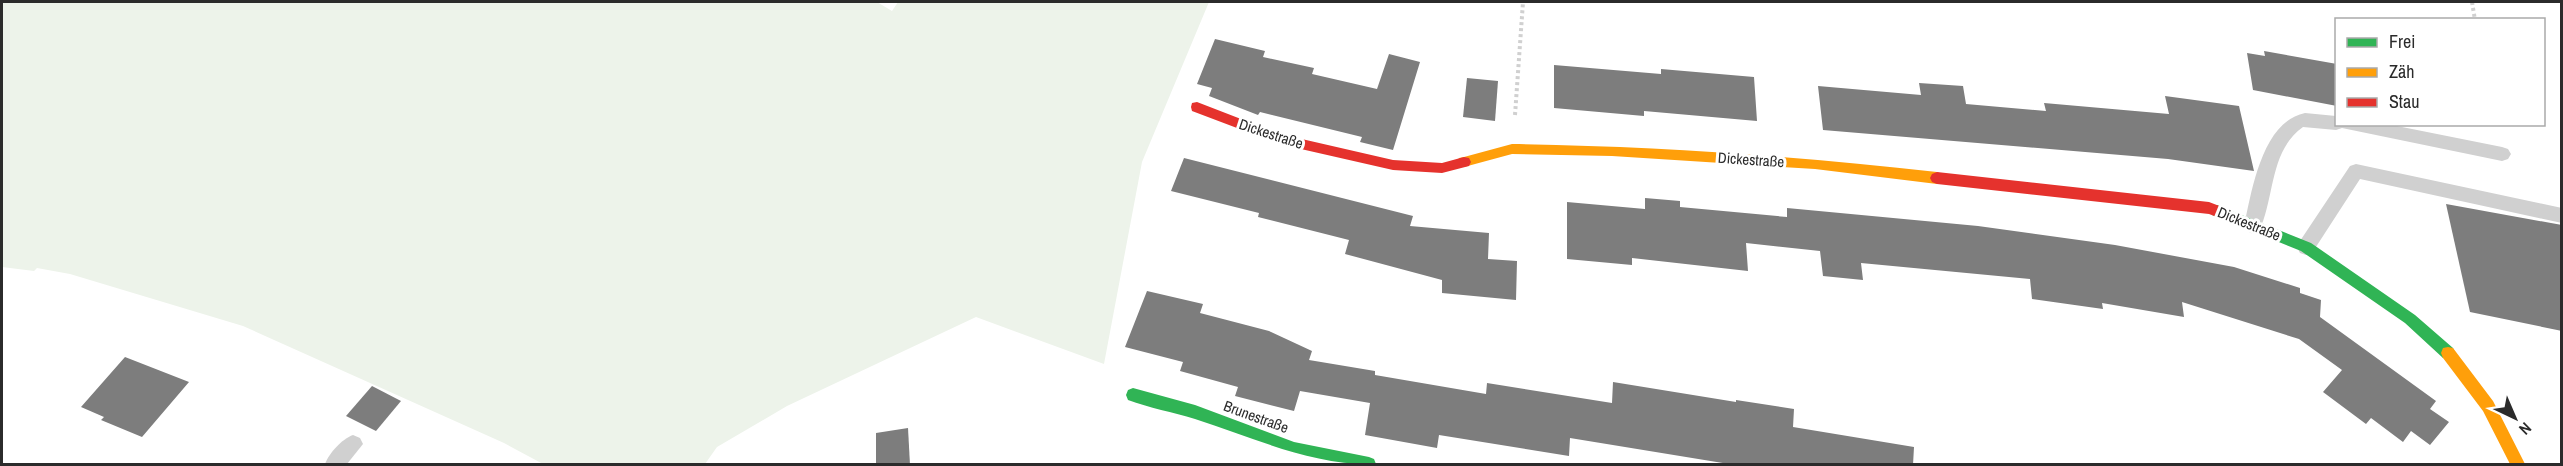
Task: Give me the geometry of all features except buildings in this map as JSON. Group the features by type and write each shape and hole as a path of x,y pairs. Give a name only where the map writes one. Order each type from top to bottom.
{"street":[{"name":"Dickestraße","path":"1197,107 1280,139 1392,165 1442,168 1512,149 1612,151 1815,164 2209,208 2306,247 2410,319 2454,358 2488,406 2518,465"},
{"name":"Brunestraße","path":"1133,395 1195,412 1294,449 1369,465"}],"lane":[{"path":"2253,226 2266,170 2284,135 2295,123 2313,119 2335,123"},
{"path":"2358,126 2502,154"},
{"path":"2306,247 2356,171 2562,216"},
{"path":"335,465 353,444"}],"path":[{"path":"1512,149 1522,2"},
{"path":"2472,2 2475,18"}],"shaded area":[{"path":"2,2 877,2 892,11 898,2 1209,2 1142,162 1104,364 976,317 787,406 717,447 705,464 543,464 504,443 243,326 70,274 37,268 34,271 2,267"}],"traffic: fast":[{"path":"2217,211 2306,247 2410,319 2448,353"},
{"path":"1133,395 1195,412 1294,449 1369,464"}],"traffic: slow":[{"path":"1464,162 1512,149 1612,151 1815,164 1937,178"},
{"path":"2448,353 2488,406 2518,464"}],"traffic: jam":[{"path":"1197,107 1279,139 1393,165 1442,168 1464,162"},
{"path":"1937,178 2209,208 2217,211"}]}
